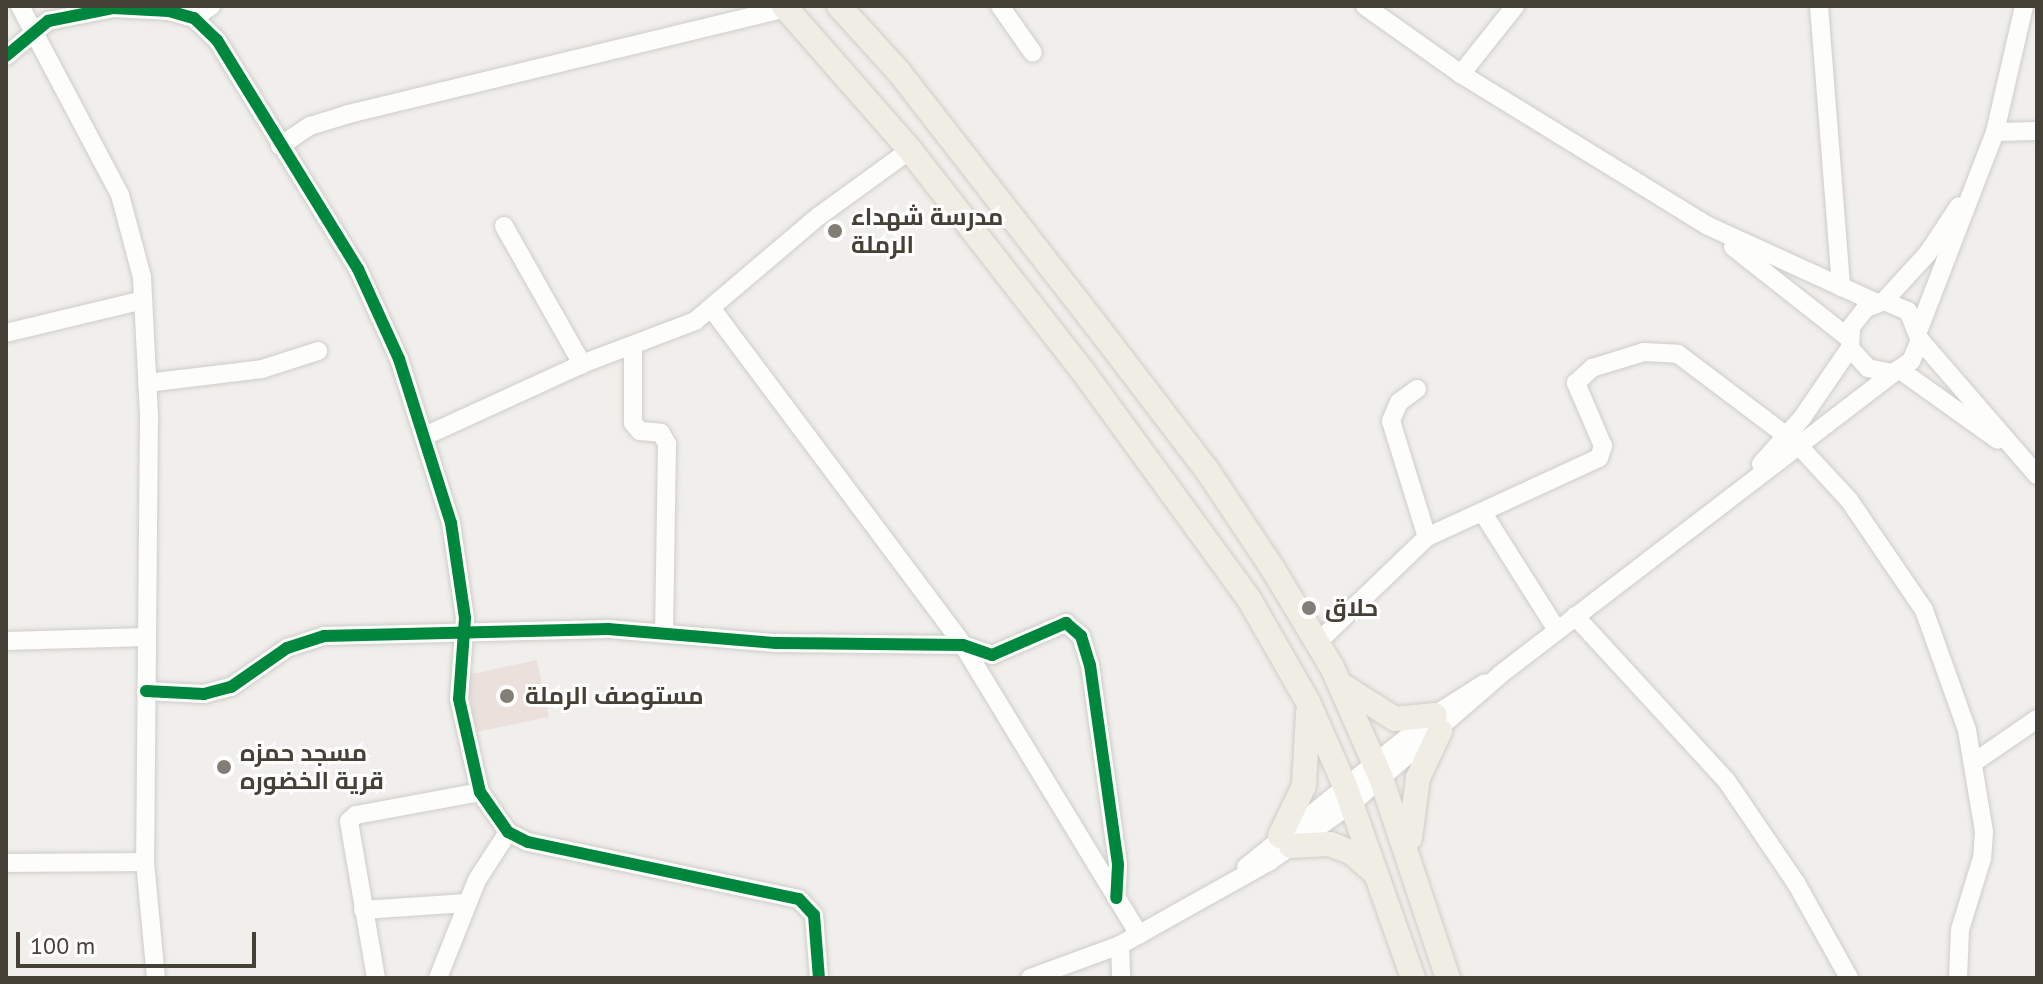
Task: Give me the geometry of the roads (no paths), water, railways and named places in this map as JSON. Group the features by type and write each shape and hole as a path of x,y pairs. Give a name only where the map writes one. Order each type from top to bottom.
{"main road":[{"path":"839,6 899,72 1207,470 1318,642 1378,770 1409,848 1448,978"},
{"path":"785,7 910,150 1082,370 1249,599 1308,702 1348,795 1413,978"},
{"path":"1339,683 1395,719 1437,723 1414,793 1409,848"},
{"path":"1308,702 1304,786 1286,841 1340,848 1379,877"}],"street":[{"path":"20,6 120,195 133,235 143,300 147,383 145,862 156,978"},
{"path":"194,18 211,6"},
{"path":"1000,6 1033,53"},
{"path":"1365,6 1461,74 1706,225 1841,287 1908,311 1920,334 2037,475"},
{"path":"1461,74 1515,6"},
{"path":"1819,6 1841,287"},
{"path":"1030,978 1120,945 1228,884 1348,795 1740,487 1794,441 1911,361 1995,132 2024,6"},
{"path":"280,146 310,126 349,114 785,7"},
{"path":"6,56 34,33 72,12 169,8 194,18 231,61 280,146 358,269 399,359 451,523 464,591 459,699 480,792 508,832 570,855 799,899 814,915 819,978"},
{"path":"1995,132 2037,131"},
{"path":"425,436 582,364 633,348 712,309 819,216 910,150"},
{"path":"1794,441 1850,343 1857,316 1880,302 1940,238 1982,169"},
{"path":"1706,225 1850,343 1868,368 1896,372 2014,451"},
{"path":"504,226 582,364"},
{"path":"6,333 143,300"},
{"path":"712,309 963,645 1139,935"},
{"path":"633,348 633,423 640,431 661,433 667,444 664,633"},
{"path":"147,383 262,369 318,351"},
{"path":"1318,642 1427,537 1599,458 1603,446 1576,383 1592,368 1644,352 1678,354 1694,361 1794,441 1849,500 1924,610 1945,657 1973,763 1984,844 1960,930 1958,978"},
{"path":"1417,389 1399,402 1391,421 1427,537"},
{"path":"1483,513 1557,630"},
{"path":"1575,616 1726,780 1796,883 1840,975"},
{"path":"146,691 204,694 231,687 287,648 324,636 462,632 664,633 776,643 963,645 996,654 1065,623 1081,636 1098,719 1118,865 1116,898"},
{"path":"6,641 146,637"},
{"path":"1973,763 2037,719"},
{"path":"376,978 348,834 352,818 480,792"},
{"path":"438,978 467,903 508,832"},
{"path":"6,863 145,862"},
{"path":"363,910 467,903"},
{"path":"1120,945 1121,978"}],"place":[{"name":"مدرسة شهداء الرملة","path":"835,231"},
{"name":"حلاق","path":"1309,608"},
{"name":"مستوصف الرملة","path":"507,696"},
{"name":"مسجد حمزه قرية الخضوره","path":"224,767"}]}
